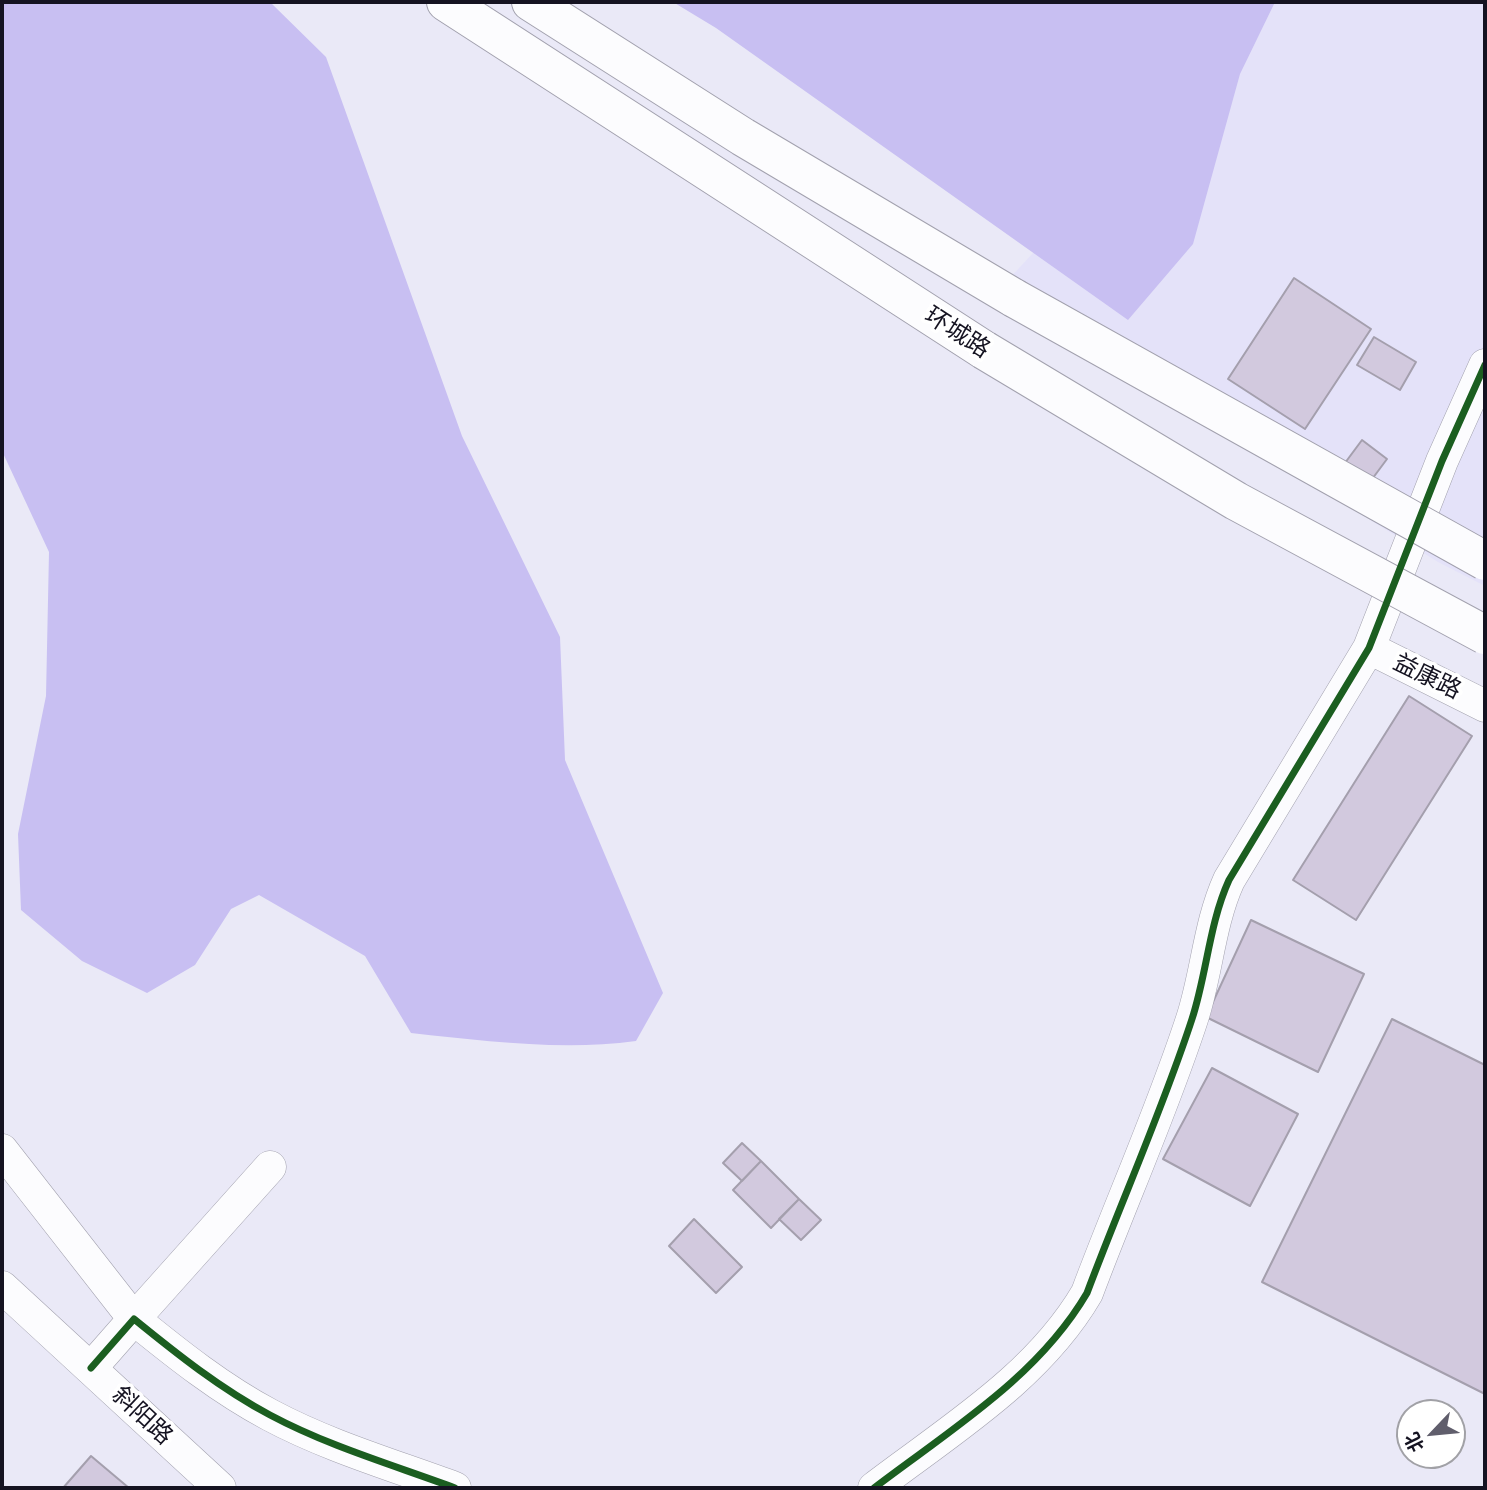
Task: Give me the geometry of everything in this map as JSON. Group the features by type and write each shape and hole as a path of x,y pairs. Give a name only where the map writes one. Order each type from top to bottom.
{"main road":[{"name":"环城路","path":"446,2 984,350 1236,501 1485,635"},
{"path":"531,2 743,137 1014,299 1485,561"}],"street":[{"path":"874,1488 995,1396 1043,1354 1068,1325 1087,1293 1192,1020 1206,970 1217,906 1229,880 1368,648 1442,461 1485,365"},
{"name":"益康路","path":"1368,648 1485,706"},
{"path":"2,1150 134,1319 217,1383 313,1436 455,1488"},
{"path":"91,1368 270,1167"},
{"name":"斜阳路","path":"2,1287 220,1488"}],"shaded area":[{"path":"2,2 270,2 326,57 462,436 560,637 565,760 663,993 636,1041 552,1045 411,1033 365,956 259,895 231,909 195,965 147,993 82,961 21,910 18,834 46,696 49,552 2,451"},
{"path":"673,2 1275,2 1240,74 1193,244 1128,320 716,28"},
{"path":"1220,2 1485,2 1485,586 1438,562 1143,379 1007,281 1149,128"}],"building":[{"path":"1294,278 1371,329 1305,429 1228,379"},
{"path":"1374,337 1416,362 1400,390 1357,365"},
{"path":"1362,440 1387,459 1364,490 1339,471"},
{"path":"1409,696 1472,736 1356,920 1293,880"},
{"path":"1251,920 1364,974 1318,1072 1206,1017"},
{"path":"1392,1019 1485,1065 1485,1394 1262,1282"},
{"path":"1212,1068 1298,1114 1250,1206 1163,1159"},
{"path":"742,1143 761,1161 742,1181 723,1163"},
{"path":"761,1161 799,1199 771,1228 733,1190"},
{"path":"799,1199 821,1220 801,1240 779,1219"},
{"path":"694,1219 742,1267 716,1293 669,1246"},
{"path":"91,1456 129,1488 63,1488"}],"cycle path":[{"path":"874,1488 962,1423 1018,1376 1044,1351 1087,1293 1155,1122 1192,1019 1217,914 1229,880 1369,648 1442,461 1485,365"},
{"path":"91,1368 134,1319 183,1358 270,1415 338,1446 455,1488"}]}
